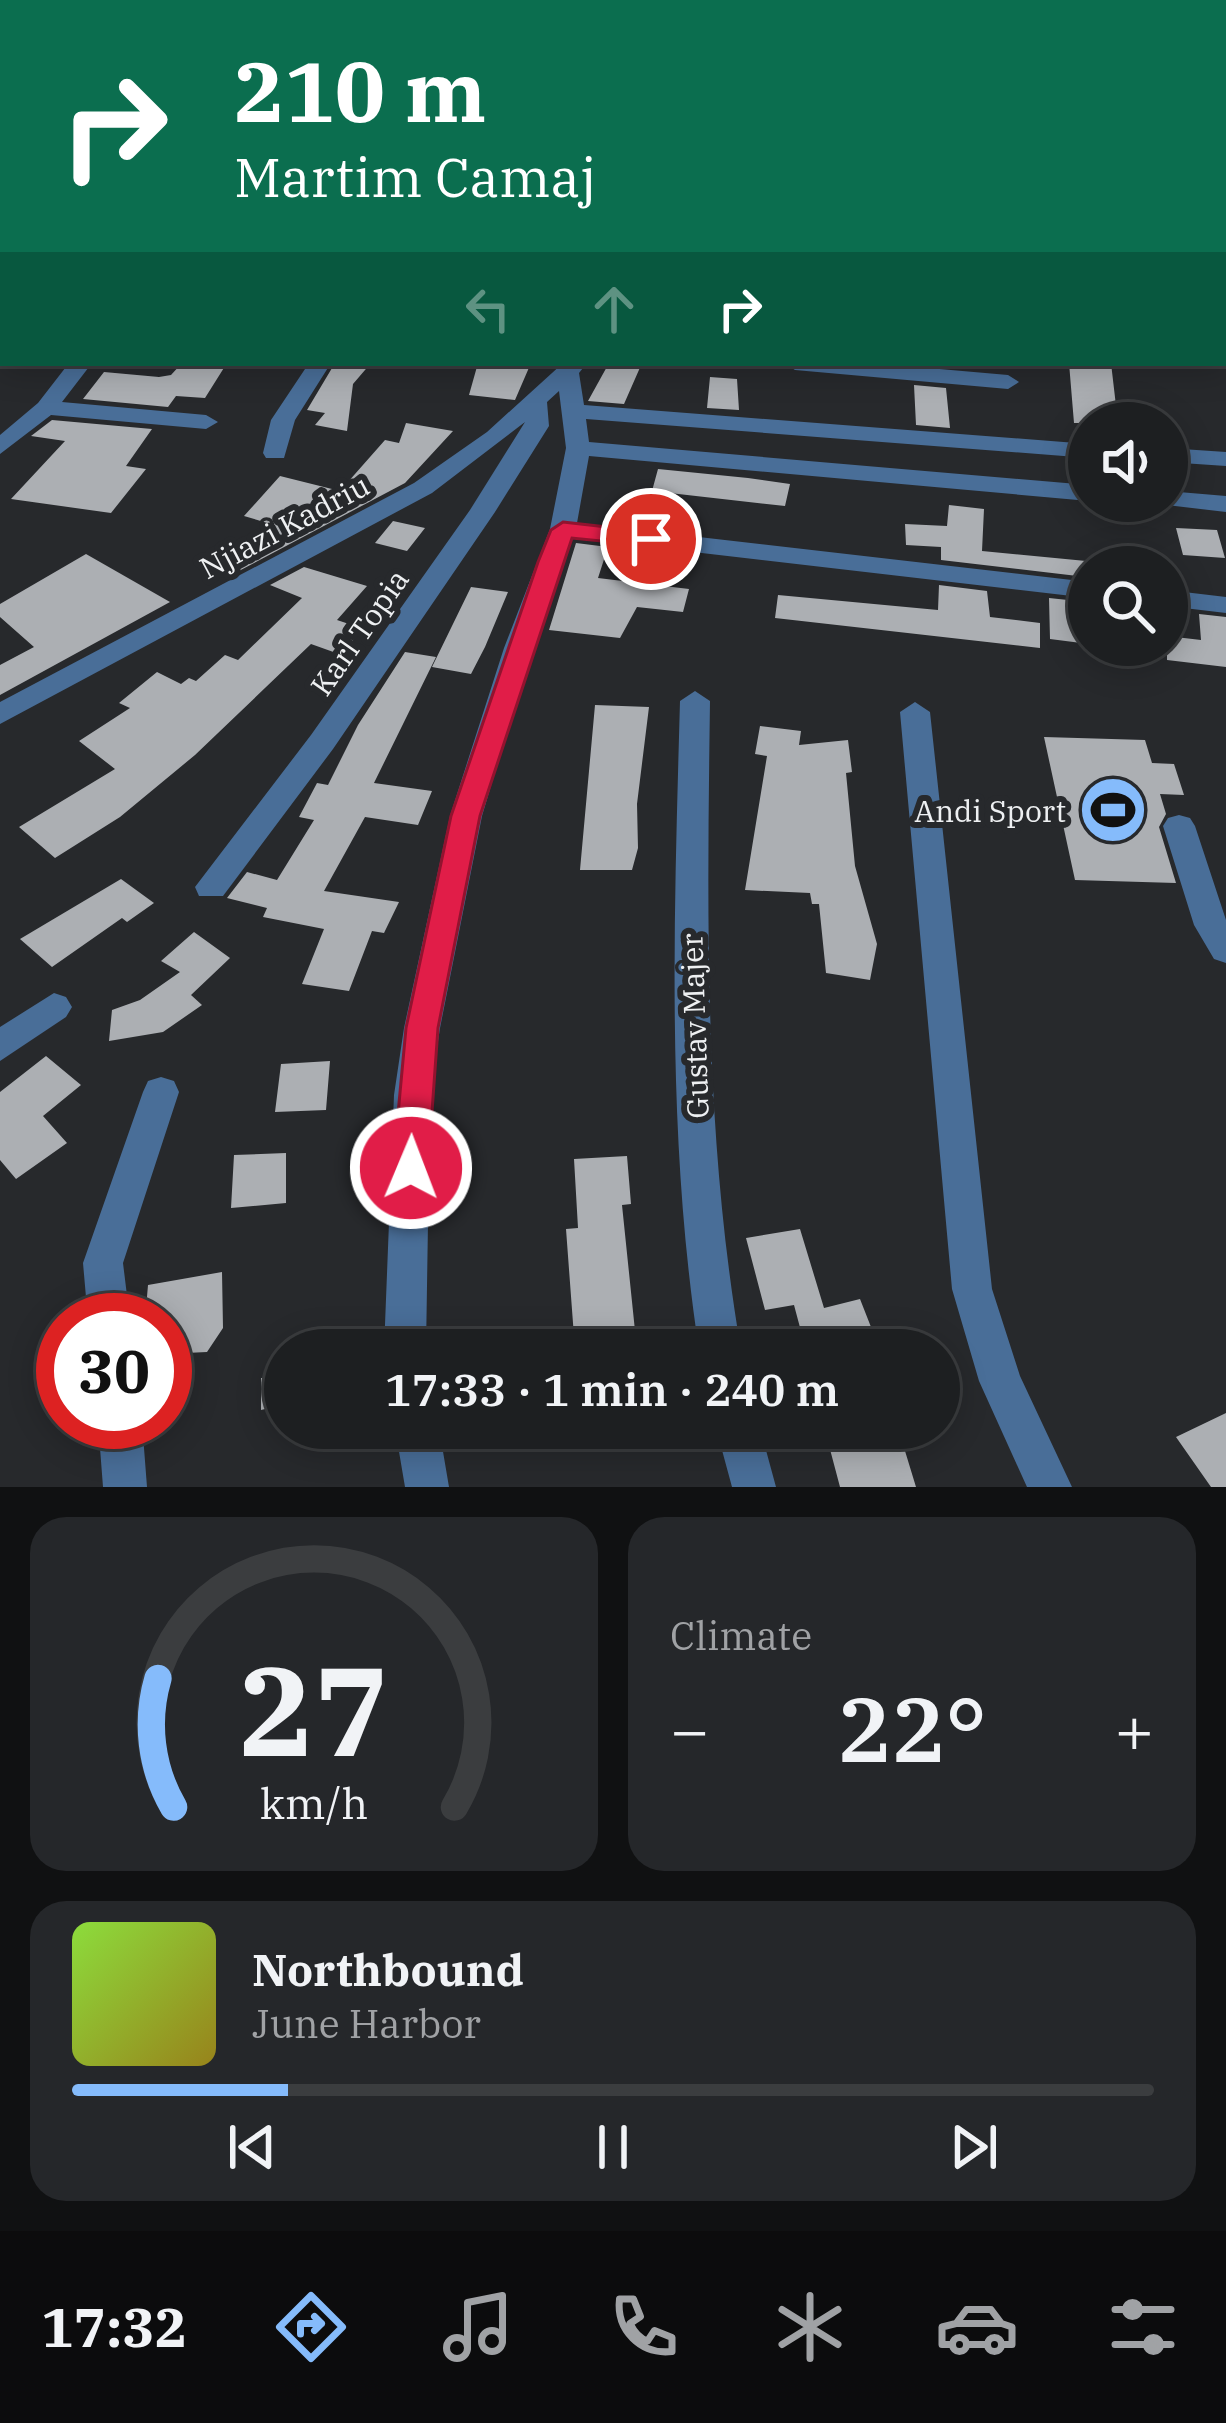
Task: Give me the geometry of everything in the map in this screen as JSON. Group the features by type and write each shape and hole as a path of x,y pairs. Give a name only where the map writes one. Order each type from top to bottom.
{"street":[{"path":"0,447 46,408 79,366"},
{"path":"275,453 283,420 318,366"},
{"path":"829,366 1008,382"},
{"path":"406,1329 412,1096 422,1028 466,816 518,648 563,530 578,448 572,369"},
{"name":"Njiazi Kadriu","path":"0,714 423,488 536,403 572,369"},
{"name":"Karl Topia","path":"211,887 322,742 457,549 537,426 536,403"},
{"path":"46,408 206,422"},
{"path":"573,411 1068,449"},
{"path":"578,448 1068,491"},
{"path":"1188,456 1226,459"},
{"path":"1188,501 1226,504"},
{"path":"563,530 1068,588"},
{"path":"1188,600 1226,605"},
{"name":"Gustav Majer","path":"695,700 690,998 703,1247 717,1329"},
{"path":"915,712 972,1289 1000,1381 1050,1487"},
{"path":"1178,826 1211,925 1226,950"},
{"path":"0,1046 54,1007"},
{"path":"106,1293 103,1263 161,1092"},
{"path":"122,1449 125,1487"},
{"path":"421,1449 428,1487"},
{"path":"744,1449 754,1487"}],"building":[{"path":"179,366 225,366 205,398 176,396 168,407 83,399 104,372 171,375"},
{"path":"333,366 368,366 353,384 347,431 315,425 325,413 307,410"},
{"path":"477,366 530,366 515,400 469,395"},
{"path":"607,366 641,366 624,404 588,401"},
{"path":"1069,366 1111,366 1116,402 1072,402"},
{"path":"710,377 737,379 739,410 707,408"},
{"path":"914,385 946,388 950,428 916,425"},
{"path":"52,420 152,429 126,466 146,469 111,513 11,499 65,441 31,436"},
{"path":"406,423 453,431 405,483 235,573 213,558 274,525 244,516 280,476 340,491 385,440 399,443"},
{"path":"658,469 790,484 785,506 652,491"},
{"path":"949,505 984,509 982,551 1068,559 1068,575 941,560 941,547 906,545 905,524 947,526"},
{"path":"393,521 425,528 407,551 375,543"},
{"path":"1176,528 1217,530 1225,558 1188,555 1188,546 1181,546"},
{"path":"576,543 608,547 598,578 689,589 683,612 637,607 620,638 549,630"},
{"path":"86,554 170,602 0,695 0,665 34,647 0,617 0,604"},
{"path":"304,567 367,586 337,620 364,629 339,654 311,644 195,755 120,817 55,858 19,827 115,769 79,741 130,708 119,703 157,672 181,684 189,678 196,681 225,655 238,660 302,598 270,585"},
{"path":"939,585 987,591 990,617 1040,623 1040,648 775,618 778,595 938,610"},
{"path":"471,587 508,592 485,647 471,674 432,667"},
{"path":"1049,598 1068,600 1068,641 1050,639"},
{"path":"1199,614 1226,617 1226,667 1188,662 1188,638 1201,640"},
{"path":"405,652 436,657 374,783 432,791 418,825 365,817 324,891 399,902 384,933 372,931 349,991 302,984 324,929 263,917 267,908 227,898 247,872 277,880 314,820 299,817 317,783 328,785 358,725"},
{"path":"595,705 649,707 637,804 638,848 632,870 580,870"},
{"path":"760,726 801,731 799,745 848,740 852,772 846,773 855,866 877,944 870,980 826,973 819,904 812,904 810,893 745,890 767,756 755,754"},
{"name":"Andi Sport","path":"1044,737 1145,740 1152,763 1174,764 1184,795 1160,794 1166,814 1159,827 1176,883 1075,880"},
{"path":"121,879 154,903 127,922 122,918 52,967 20,939"},
{"path":"194,932 230,958 191,995 202,1005 163,1032 109,1041 112,1010 140,1000 180,972 161,961"},
{"path":"46,1056 81,1085 43,1116 67,1143 16,1179 0,1160 0,1092"},
{"path":"330,1061 326,1110 275,1112 281,1064"},
{"path":"286,1153 286,1203 231,1208 234,1155"},
{"path":"627,1156 631,1204 622,1205 635,1329 573,1329 566,1229 578,1228 574,1159"},
{"path":"800,1229 824,1308 860,1299 872,1329 800,1329 794,1305 765,1310 746,1238"},
{"path":"222,1272 223,1328 207,1352 192,1353 192,1293 147,1293 148,1285"},
{"path":"261,1378 264,1378 261,1410"},
{"path":"1226,1413 1226,1487 1211,1487 1176,1437"},
{"path":"830,1449 904,1449 916,1487 840,1487"}],"place":[{"name":"Andi Sport","path":"1113,810"}],"route":[{"path":"411,1168 412,1096 422,1028 466,816 550,562 563,530 651,539"}]}
